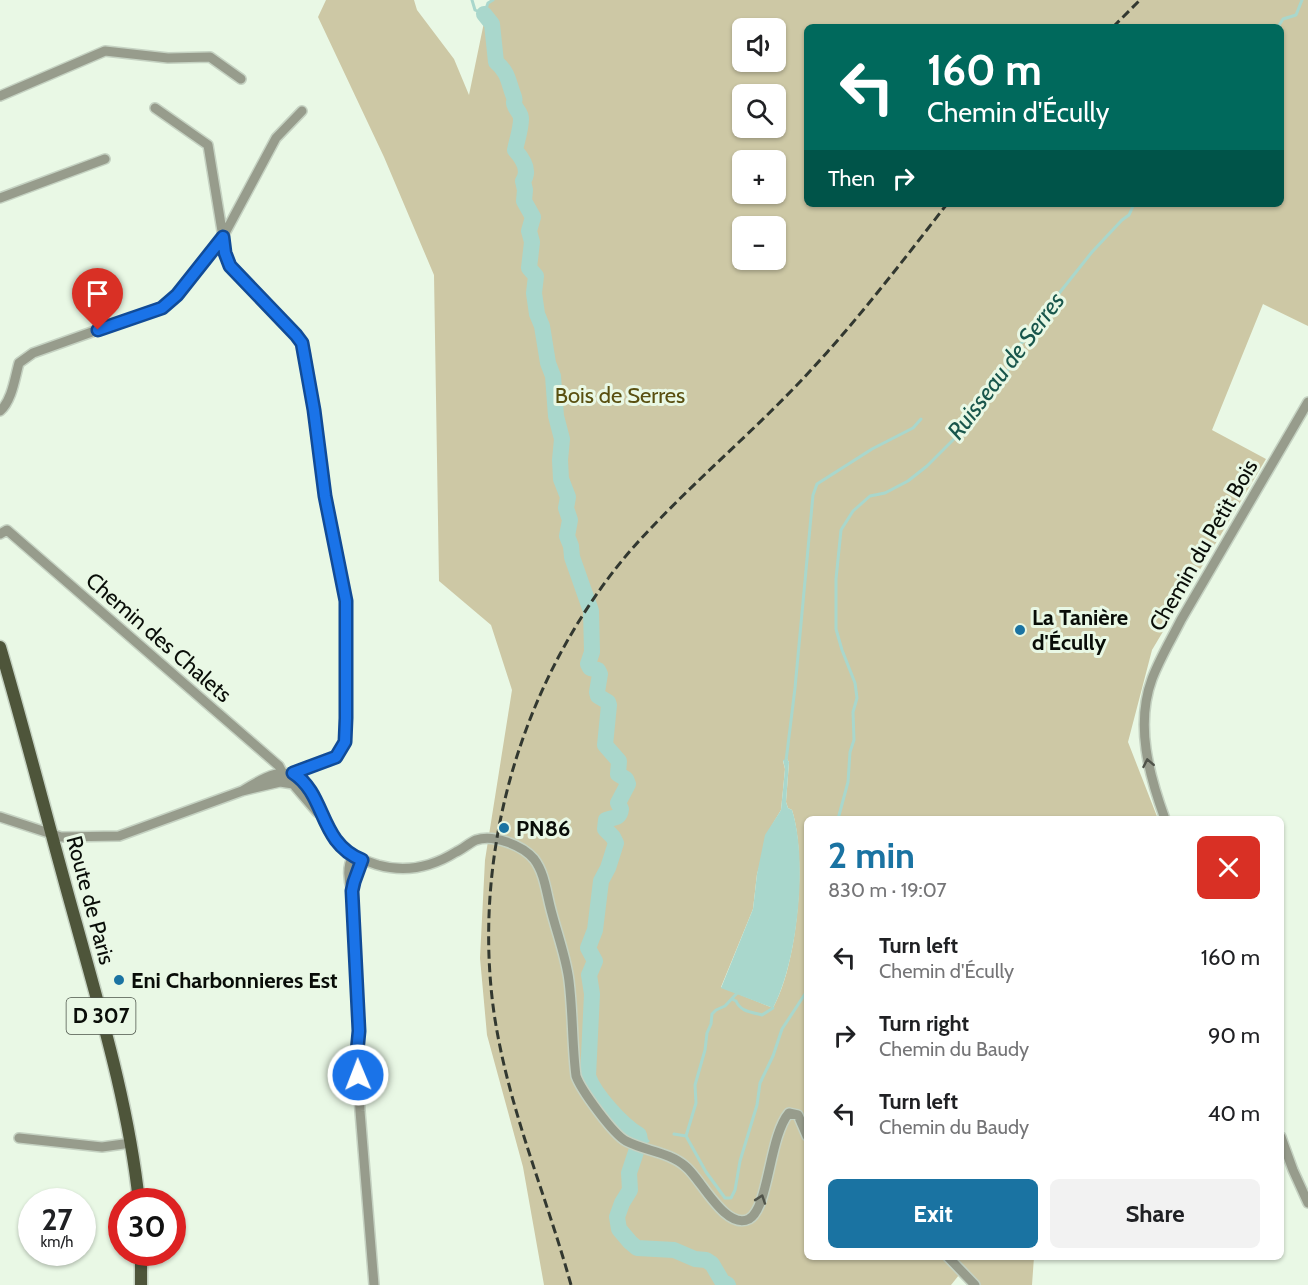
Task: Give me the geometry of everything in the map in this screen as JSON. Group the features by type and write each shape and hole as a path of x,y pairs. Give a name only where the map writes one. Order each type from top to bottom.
{"main road":[{"name":"Route de Paris","path":"0,647 38,778 100,1013 131,1143 137,1188"},
{"path":"141,1266 141,1285"}],"street":[{"path":"0,96 105,51 168,58 210,57 241,79"},
{"path":"155,108 208,145 225,253 230,266 296,335 305,352 325,496 346,601 345,742 336,757 293,773 282,773 256,782 242,791"},
{"path":"0,411 10,394 19,363 33,353 162,308 177,295 223,237 276,138 302,111"},
{"path":"0,198 105,159"},
{"name":"Chemin du Petit Bois","path":"1165,816 1154,787 1145,737 1150,687 1162,656 1308,402"},
{"name":"Chemin des Chalets","path":"3,532 279,766 287,782 300,790 323,820"},
{"path":"0,818 61,837 119,836 242,791 287,782 293,773"},
{"path":"293,773 302,781 317,804 323,820 339,844 358,858 402,869 439,862 481,839 512,844 534,859 542,875 567,971 576,1076 581,1089 619,1136 629,1143 658,1153 687,1167 718,1207 733,1218 741,1221 749,1219 756,1212 766,1183 780,1126 789,1113 798,1115 804,1129"},
{"path":"358,858 349,870 359,1031 357,1052 360,1111 374,1285"},
{"path":"19,1138 102,1147 131,1143"},
{"path":"1284,1145 1308,1203"},
{"path":"951,1260 975,1285"}],"green space":[{"name":"Bois de Serres","path":"326,0 414,0 417,10 454,59 469,95 488,3 493,0 1308,0 1308,326 1263,304 1212,430 1266,459 1152,650 1128,742 1157,816 804,816 804,1260 1034,1260 1032,1285 971,1285 959,1275 951,1285 544,1285 523,1167 487,1035 480,958 485,860 512,690 491,625 439,581 434,275 384,157 318,17","holes":["787,759 789,762 786,802 788,808 792,810 797,830 799,855 798,910 789,965 782,989 773,1008 721,987 753,909 757,874 772,825 781,810 785,769 783,761"]}],"water":[{"path":"787,759 789,762 786,802 788,808 792,810 797,831 800,882 789,964 773,1008 721,988 753,909 765,835 781,810 785,769 783,760"}],"waterway":[{"path":"472,0 475,10 484,14 488,3 493,0"},
{"name":"Ruisseau de Serres","path":"1280,24 1283,19 1296,15 1302,0"},
{"path":"484,14 492,24 496,62 506,74 515,100 514,104 521,117 515,150 525,166 524,201 533,217 529,231 532,242 529,268 536,276 534,293 537,314 542,326 548,363 553,376 556,416 562,439 561,479 568,497 566,508 570,520 567,536 591,611 592,652 588,664 590,668 598,670 600,674 598,696 609,705 605,745 619,761 618,774 626,779 628,784 618,803 621,809 619,815 606,820 605,829 616,843 601,881 595,930 588,948 595,961 589,975 592,994 588,1076 609,1109 639,1135 640,1140 629,1173 630,1190 617,1217 619,1229 637,1248 674,1250 695,1259 706,1260 712,1264 722,1281 728,1285"},
{"name":"Ruisseau de Serres","path":"839,816 848,782 850,752 854,740 853,712 857,698 855,683 836,629 836,579 841,530 853,511 870,496 885,493 908,481 927,466 961,432 987,393 998,385 1016,358 1020,344 1032,335 1045,311 1092,252 1129,215 1133,207"},
{"path":"786,761 813,495 817,484 872,449 913,428 921,419"},
{"path":"686,1136 696,1103 695,1085 712,1014 725,1006 739,991"},
{"name":"Ruisseau de Serres","path":"674,1134 686,1136 706,1172 725,1198 731,1198 757,1105 760,1083 773,1056 782,1029 804,996"},
{"path":"732,999 744,1009 762,1015 773,1008"},
{"name":"Ruisseau de Serres","path":"640,1140 648,1141"}],"railway":[{"path":"1116,24 1140,0"},
{"path":"571,1285 508,1083 494,1013 489,952 490,890 499,828 513,768 534,710 560,653 592,600 630,551 774,408 835,343 945,207"}],"place":[{"name":"La Tanière d'Écully","path":"1020,630"},
{"name":"PN86","path":"504,828"},
{"name":"Eni Charbonnieres Est","path":"119,980"}],"route":[{"path":"98,330 162,308 177,295 223,237 225,253 230,266 302,343 314,410 325,496 346,601 346,718 345,742 336,757 293,773 302,781 317,804 323,820 339,844 353,856 362,860 352,891 359,1031 358,1075"}]}
